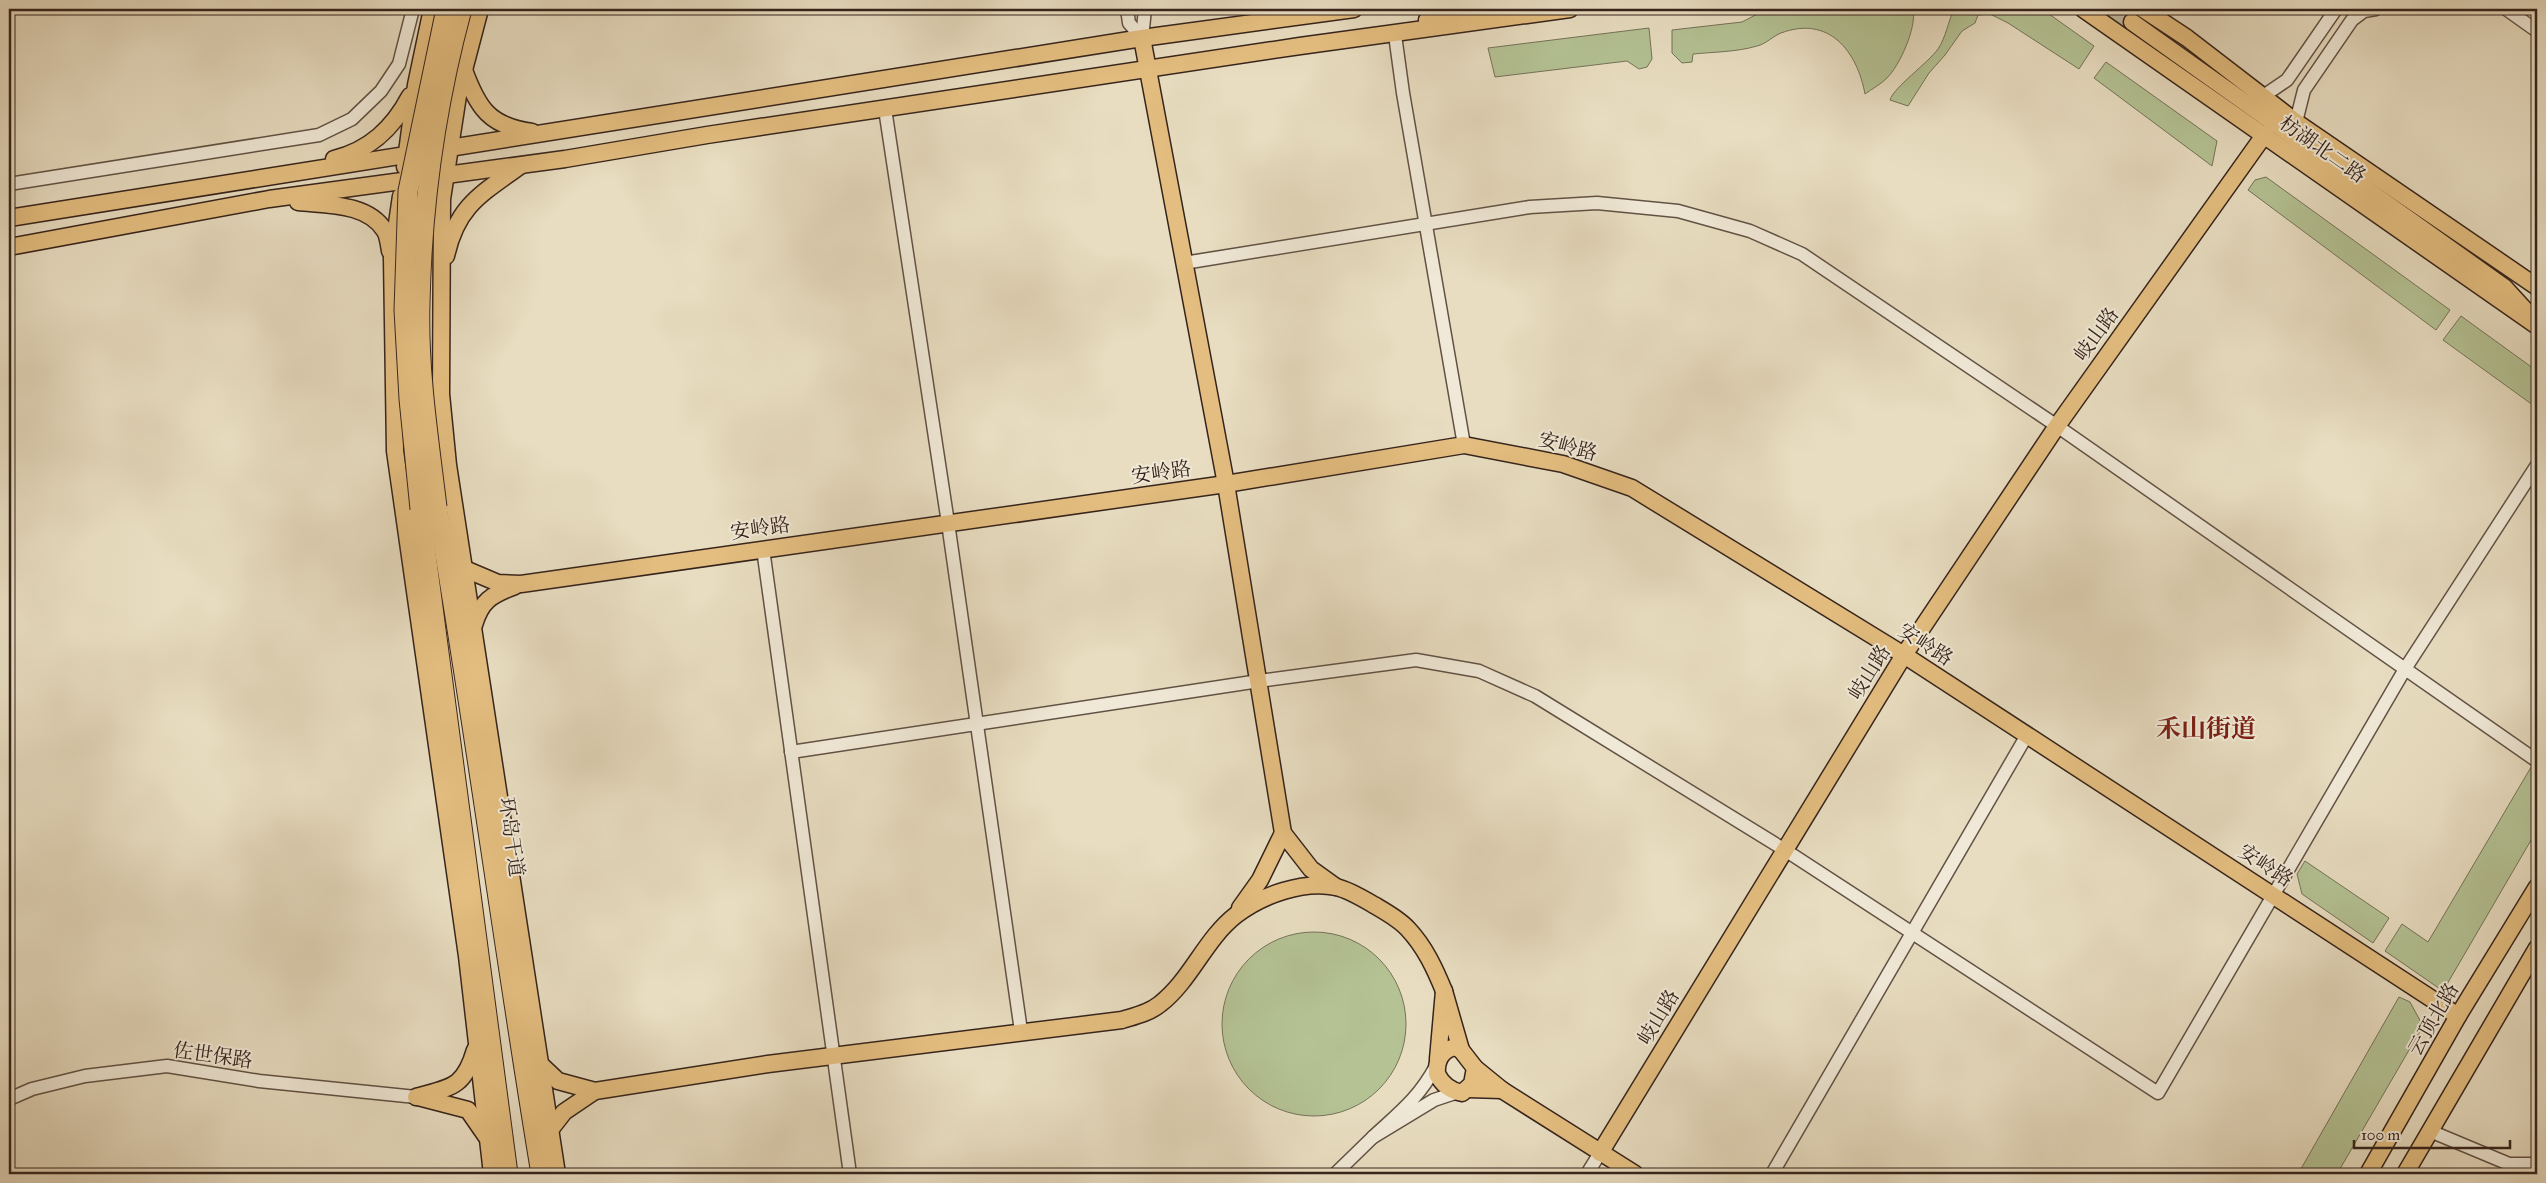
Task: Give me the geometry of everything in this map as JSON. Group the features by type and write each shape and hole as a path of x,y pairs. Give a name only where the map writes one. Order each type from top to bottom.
{"highway":[{"path":"446,9 408,192 404,310 409,399 429,508 508,1174"},
{"path":"429,508 420,305 428,178 448,59 462,9"},
{"name":"环岛干道","path":"429,508 462,649 522,1062 541,1174"}],"main road":[{"path":"432,9 416,85 392,258 395,451 467,956 492,1174"},
{"path":"480,9 459,89 442,200 440,288 441,394 448,465 557,1174"},
{"path":"9,218 272,175 450,150 1142,38 1354,9"},
{"path":"1300,46 1459,13 1488,9"},
{"path":"9,247 269,199 522,165 1300,46 1570,9"},
{"name":"枋湖北二路","path":"2083,9 2537,325"},
{"name":"枋湖北二路","path":"2143,9 2187,38 2296,122 2537,287"},
{"path":"2132,22 2504,287 2537,325"},
{"path":"1142,38 1226,484 1282,833 1311,869 1336,887 1359,896 1408,928 1424,951 1444,991 1462,1050 1475,1068 1502,1090 1636,1174"},
{"path":"464,70 475,98 488,116 514,129 547,134"},
{"path":"272,175 344,156 374,143 399,117 416,85"},
{"name":"岐山路","path":"1600,1153 1904,654 2057,426 2265,134"},
{"path":"440,288 450,241 460,215 480,195 522,165"},
{"path":"269,199 345,207 366,214 386,232 392,258"},
{"name":"安岭路","path":"521,584 1226,484 1464,446 1563,464 1632,488 1904,654 2458,1016"},
{"path":"465,569 498,583 521,584"},
{"path":"474,626 478,610 494,594 521,584"},
{"path":"540,1064 558,1081 595,1091 768,1064 1021,1031 1122,1020 1140,1015 1159,1005 1176,989 1216,934 1235,915 1260,880 1282,833"},
{"path":"1235,915 1258,901 1295,888 1336,887"},
{"name":"云顶北路","path":"2368,1174 2458,1016 2537,887"},
{"path":"2406,1174 2537,948"},
{"path":"1444,991 1437,1063 1439,1079 1463,1091 1502,1090"},
{"path":"416,1097 456,1085 470,1069 477,1044"},
{"path":"1437,1063 1449,1048 1455,1047 1462,1050"},
{"path":"1463,1091 1472,1084 1475,1068"},
{"path":"550,1130 564,1112 595,1091"},
{"path":"416,1097 468,1110 487,1137"}],"street":[{"path":"9,184 319,135 352,119 381,91 399,64 414,9"},
{"path":"1127,9 1129,23 1142,38"},
{"path":"1142,38 1145,9"},
{"path":"2262,97 2287,80 2336,9"},
{"path":"2506,9 2537,31"},
{"path":"2296,122 2304,90 2352,20 2367,10"},
{"path":"1395,34 1464,446"},
{"path":"885,109 948,523 1021,1031"},
{"path":"1184,263 1530,207 1597,203 1678,211 1750,231 1802,254 2057,426 2537,761"},
{"path":"791,752 1259,681 1416,660 1479,670 1534,696 1784,850 2158,1093 2405,669 2537,465"},
{"path":"763,549 850,1174"},
{"path":"1772,1174 2028,735"},
{"path":"1335,1174 1373,1137 1409,1106 1424,1087 1437,1063"},
{"name":"佐世保路","path":"9,1099 32,1090 85,1076 167,1066 259,1081 416,1097"},
{"path":"1373,1137 1434,1100 1463,1091"},
{"path":"2430,1132 2509,1164 2537,1164"},
{"name":"岐山路","path":"1587,1174 1600,1153"}],"green space":[{"path":"1767,9 1913,9 1914,17 1910,35 1902,55 1892,72 1885,80 1865,94 1861,78 1848,51 1827,33 1813,29 1798,29 1781,33 1763,44 1749,48 1693,54 1692,62 1682,63 1672,53 1672,30 1742,22"},
{"path":"1954,9 2042,9 2094,46 2079,69 2008,23 1990,14 1978,15 1975,23 1962,31 1929,73 1908,106 1890,100 1897,89 1938,49"},
{"path":"2091,9 2117,9 2130,18 2121,30"},
{"path":"1649,28 1652,59 1647,67 1639,69 1627,61 1495,77 1488,48"},
{"path":"2106,62 2217,141 2212,166 2094,78"},
{"path":"2266,177 2450,310 2436,330 2248,190 2255,180"},
{"path":"2461,316 2537,371 2537,408 2443,340"},
{"path":"2537,757 2537,830 2443,991 2385,951 2402,924 2428,942"},
{"path":"2305,861 2389,918 2373,943 2302,894 2297,874"},
{"path":"1314,932 1332,934 1349,939 1379,959 1399,989 1404,1006 1406,1024 1404,1042 1399,1059 1379,1089 1349,1109 1332,1114 1314,1116 1296,1114 1279,1109 1249,1089 1229,1059 1224,1042 1222,1024 1224,1006 1229,989 1249,959 1279,939 1296,934"},
{"path":"2399,997 2410,1002 2423,1026 2337,1174 2298,1174"}],"tunnel":[{"path":"2115,9 2132,22"}],"district":[{"name":"禾山街道","path":"2206,728"}]}
